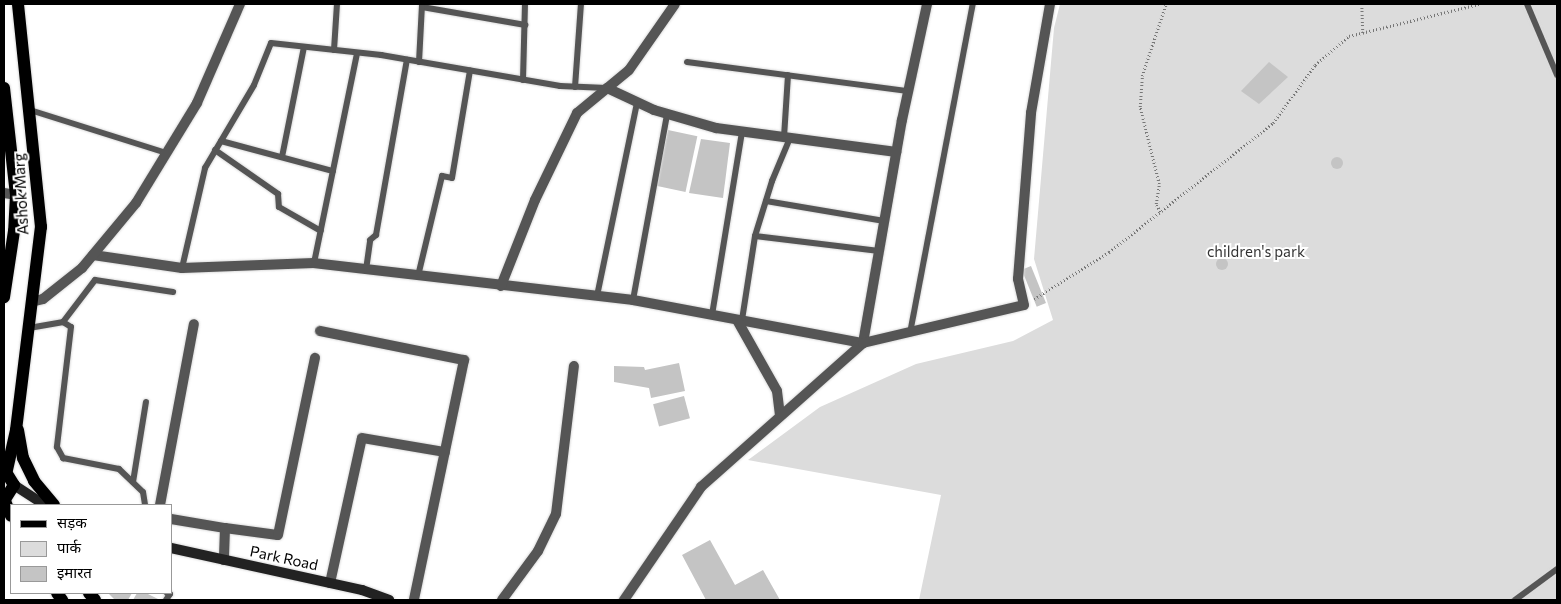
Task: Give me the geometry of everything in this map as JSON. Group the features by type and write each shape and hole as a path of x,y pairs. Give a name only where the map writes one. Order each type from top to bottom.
{"main road":[{"name":"Ashok Marg","path":"5,470 16,418 42,226 18,4"},
{"name":"Ashok Marg","path":"4,88 14,231 4,297"},
{"path":"16,418 23,458 34,481 53,504"},
{"path":"5,470 10,498"}],"street":[{"path":"31,302 43,299 93,255 136,203 196,103 240,4"},
{"path":"501,286 534,200 577,113 629,70 675,4"},
{"path":"624,600 701,487 780,414 862,343 896,152 927,4"},
{"path":"93,255 182,268 314,263 633,300 862,343 1024,305 1018,279 1031,113 1050,4"},
{"path":"607,88 667,114 742,132 896,152"},
{"path":"740,320 777,392 780,414"},
{"path":"160,504 194,324"},
{"path":"320,331 464,360 414,600"},
{"path":"172,519 278,535 316,358"},
{"path":"502,600 538,551 556,514 574,366"},
{"path":"330,583 362,438 445,452"},
{"path":"10,498 40,504"},
{"path":"224,560 225,528"},
{"name":"Park Road","path":"172,548 330,583 389,600"}],"lane":[{"path":"334,50 337,4"},
{"path":"524,80 525,4"},
{"path":"575,87 581,4"},
{"path":"910,332 973,4"},
{"path":"1528,4 1557,75"},
{"path":"419,62 422,6 525,25"},
{"path":"182,268 205,168 254,85 271,43 407,60 575,87 607,88"},
{"path":"282,157 304,47"},
{"path":"314,263 358,53"},
{"path":"366,270 370,240 376,235 407,60"},
{"path":"687,62 908,91"},
{"path":"418,276 442,176 452,178 470,71"},
{"path":"740,320 756,236 787,138 788,75"},
{"path":"598,296 637,102"},
{"path":"30,110 166,153"},
{"path":"633,300 667,114"},
{"path":"712,315 742,132"},
{"path":"221,141 333,171"},
{"path":"215,150 278,194 279,207 321,232"},
{"path":"766,201 884,221"},
{"path":"756,236 879,251"},
{"path":"63,322 95,280 173,292"},
{"path":"27,328 63,322 71,327 57,446 63,458 119,468 143,492 145,504"},
{"path":"133,482 146,402"},
{"path":"1514,600 1557,568"}],"path":[{"path":"1160,212 1156,204 1159,184 1140,107 1142,76 1166,4"},
{"path":"1362,4 1363,33"},
{"path":"1024,305 1109,252 1273,123 1315,65 1349,36 1479,4"}],"green space":[{"name":"children's park","path":"1060,4 1557,4 1557,600 919,600 941,495 748,460 820,407 916,364 1013,341 1053,320 1034,259 1054,28"}],"building":[{"path":"1269,62 1288,77 1259,104 1241,91"},
{"path":"668,130 697,136 685,192 656,186"},
{"path":"701,139 730,143 723,198 689,193"},
{"path":"1335,157 1339,157 1343,163 1339,169 1335,169 1331,165 1331,161"},
{"path":"1220,258 1224,258 1228,264 1224,270 1220,270 1216,266 1216,262"},
{"path":"1031,266 1046,303 1037,307 1022,270"},
{"path":"679,363 685,391 651,398 649,388 614,382 614,366 644,367 645,370"},
{"path":"684,396 690,418 659,426 653,404"},
{"path":"710,540 735,585 763,570 780,600 706,600 682,555"},
{"path":"109,594 131,594 128,600 115,600"},
{"path":"136,594 148,594 160,600 133,600"}]}
